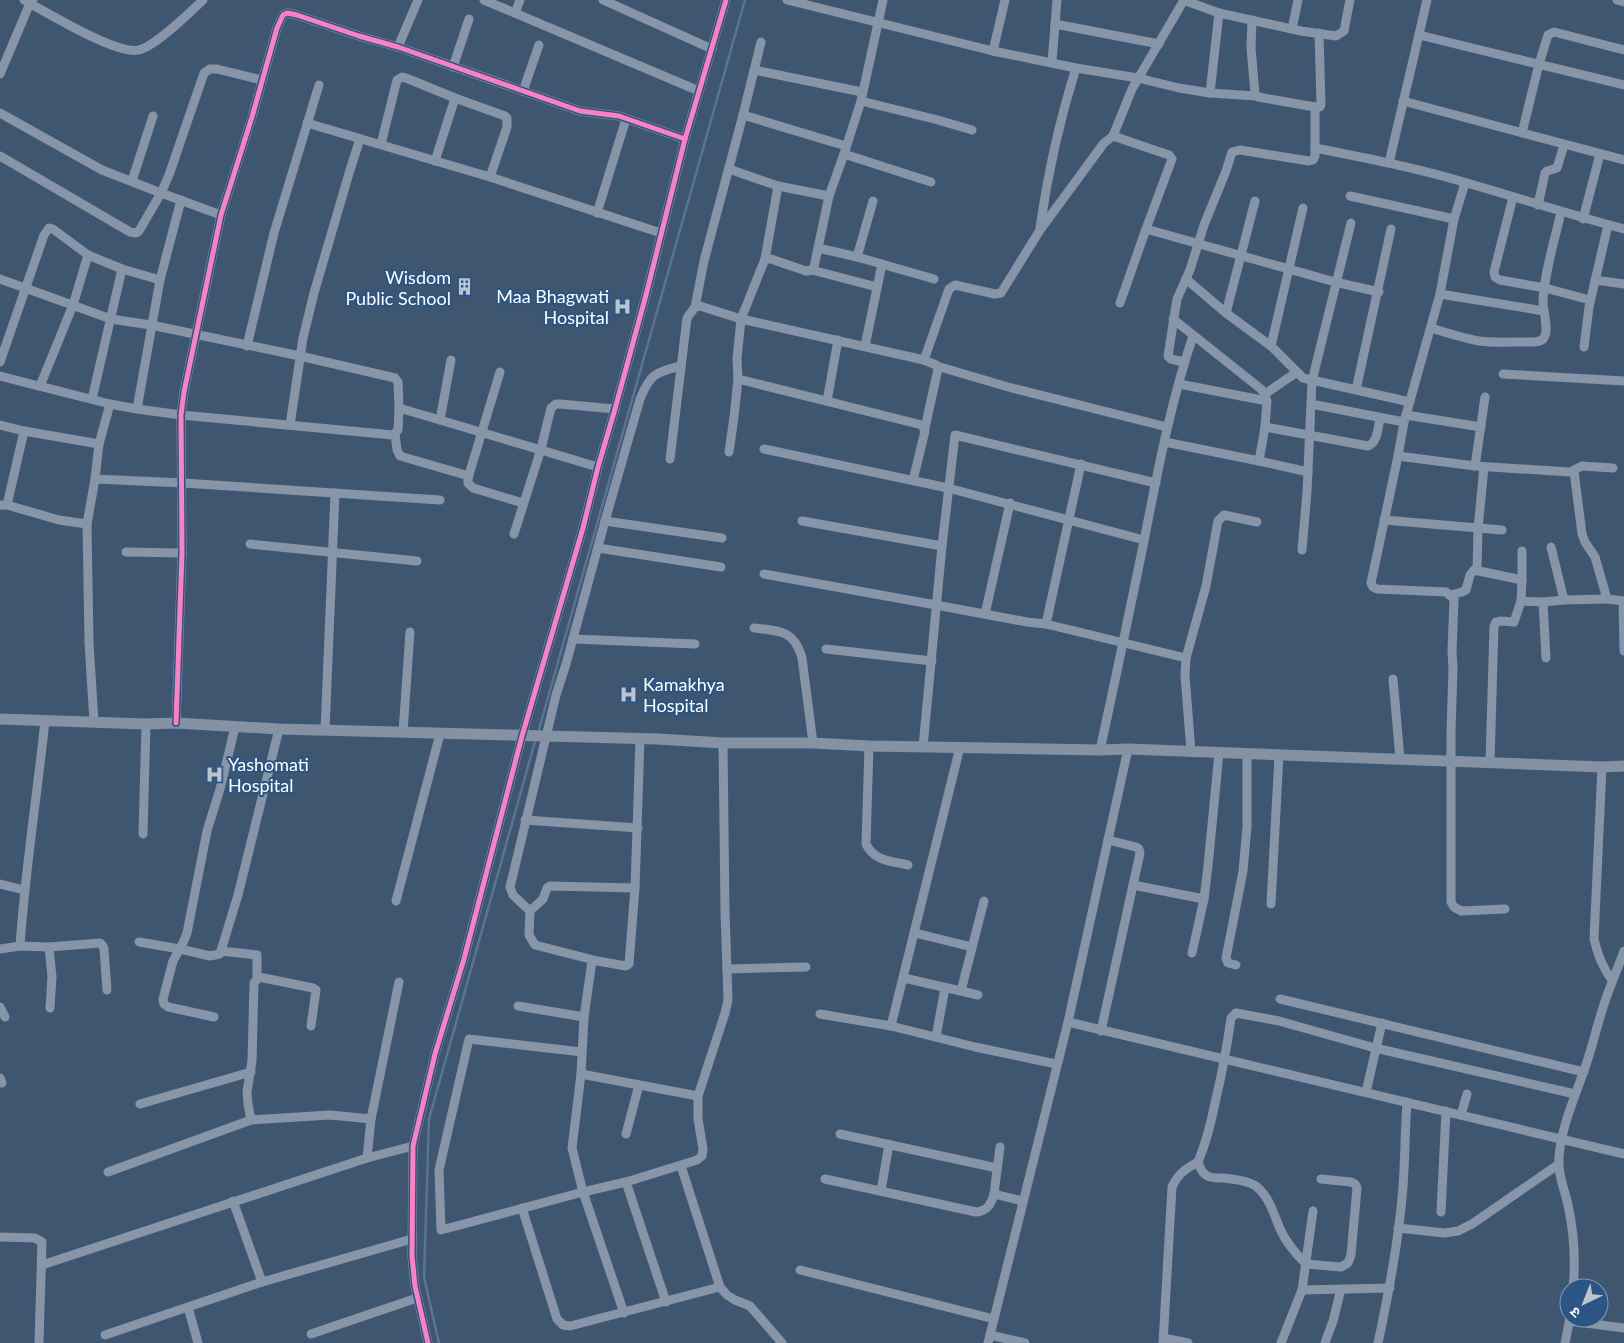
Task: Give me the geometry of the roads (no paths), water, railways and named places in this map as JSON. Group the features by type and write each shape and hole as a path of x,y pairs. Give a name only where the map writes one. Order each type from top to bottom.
{"main road":[{"path":"0,719 146,724 176,723 279,729 723,743 1128,749 1602,767 1624,766"}],"street":[{"path":"0,74 29,1 110,46 130,51 140,50 160,38 203,0"},
{"path":"398,47 418,0"},
{"path":"484,0 699,91"},
{"path":"515,13 520,0"},
{"path":"603,0 712,49"},
{"path":"428,1343 415,1286 412,1239 413,1146 435,1054 536,737 598,467 615,409 685,139 726,0"},
{"path":"787,0 993,51 1076,68 1138,78 1210,94 1256,96 1316,107 1321,105 1319,33"},
{"path":"812,270 829,196 861,97 883,0"},
{"path":"993,51 1005,0"},
{"path":"1052,62 1057,0"},
{"path":"924,360 949,289 955,285 995,294 1001,292 1040,230 1104,143 1113,136 1126,100 1184,0 1219,13 1292,29 1336,36 1344,31 1350,0"},
{"path":"1292,29 1298,0"},
{"path":"1389,163 1427,0"},
{"path":"1617,0 1624,2"},
{"path":"176,723 182,553 181,415 186,376 221,215 276,28 283,15 287,13 398,47 580,111 611,114 685,139"},
{"path":"1210,94 1219,13"},
{"path":"453,67 469,19"},
{"path":"1252,20 1251,48 1256,96"},
{"path":"1055,24 1158,44"},
{"path":"1522,133 1538,64 1546,38 1551,32 1624,50"},
{"path":"1419,35 1624,85"},
{"path":"670,459 687,318 695,307 704,261 744,116 761,42"},
{"path":"523,91 539,45"},
{"path":"1040,230 1056,137 1076,68"},
{"path":"0,156 133,233 139,230 161,193 169,175 204,73 210,69 217,69 262,80"},
{"path":"754,70 861,97 972,130"},
{"path":"381,144 398,78 406,78 507,118 507,127 490,177"},
{"path":"247,346 274,234 319,85"},
{"path":"436,161 455,98"},
{"path":"1403,102 1624,160"},
{"path":"1184,362 1171,359 1168,356 1177,299 1231,154 1234,151 1240,150 1309,161 1314,159 1316,107"},
{"path":"0,113 102,170 221,215"},
{"path":"132,181 153,116"},
{"path":"744,116 845,150 931,182"},
{"path":"598,213 626,119"},
{"path":"307,124 490,177 661,233"},
{"path":"1113,136 1169,155 1172,160 1120,304"},
{"path":"290,424 300,356 314,293 360,139"},
{"path":"1538,205 1545,173 1557,168 1564,145"},
{"path":"1315,148 1389,163 1465,182 1583,219 1624,229"},
{"path":"1583,219 1600,154"},
{"path":"729,169 778,186 829,196"},
{"path":"1465,182 1454,219 1440,294 1405,418 1371,583 1377,589 1446,592 1454,599 1451,902 1454,908 1461,910 1505,909"},
{"path":"728,452 738,379 736,368 741,319 765,260 778,186"},
{"path":"1350,196 1454,219"},
{"path":"1512,197 1494,272 1495,277 1500,280 1545,288 1590,300"},
{"path":"137,409 160,280 181,200"},
{"path":"857,257 873,201"},
{"path":"1226,313 1255,201"},
{"path":"1271,346 1303,208"},
{"path":"1431,328 1481,341 1541,341 1545,337 1546,332 1543,303 1545,288 1561,212"},
{"path":"1302,550 1312,381 1351,223"},
{"path":"1584,347 1590,300 1608,225"},
{"path":"0,362 44,235 49,228 88,255 122,270 160,280"},
{"path":"1146,229 1335,282 1378,292"},
{"path":"1356,390 1391,229"},
{"path":"818,248 934,279"},
{"path":"40,386 73,305 88,255"},
{"path":"765,260 771,259 806,271 812,270 877,287"},
{"path":"865,346 882,264"},
{"path":"92,399 122,270"},
{"path":"0,279 111,319 300,356 395,378 398,382 399,408 398,430 395,434 397,450 400,456 469,476"},
{"path":"1186,279 1226,313 1271,346 1303,378 1410,402"},
{"path":"1595,280 1624,284"},
{"path":"1440,294 1544,311"},
{"path":"695,307 700,306 741,319 924,360 937,366 1008,387 1167,427"},
{"path":"1173,319 1266,397"},
{"path":"1100,750 1124,643 1167,427 1184,362 1193,336"},
{"path":"827,401 838,340"},
{"path":"440,420 452,360"},
{"path":"530,911 515,898 510,887 541,753 536,737 556,695 645,386 651,377 657,373 681,366"},
{"path":"913,480 938,370 937,366"},
{"path":"500,372 468,483 473,488 524,503"},
{"path":"1179,384 1266,397 1297,372"},
{"path":"1503,374 1624,381"},
{"path":"0,376 137,409 181,415 395,434"},
{"path":"738,379 919,424 924,428"},
{"path":"1259,461 1265,427 1266,397"},
{"path":"1477,570 1481,427 1485,397"},
{"path":"94,722 89,642 88,524 99,444 110,404"},
{"path":"514,534 551,408 560,404 615,409"},
{"path":"1311,404 1380,418 1405,418 1481,427"},
{"path":"399,408 598,467"},
{"path":"1265,427 1368,446 1372,445 1374,441 1380,418"},
{"path":"0,425 24,432 99,444"},
{"path":"24,432 4,505 59,520 88,524"},
{"path":"922,747 948,488 954,437 956,434 1156,483"},
{"path":"1165,442 1308,472"},
{"path":"764,449 948,488 1144,540"},
{"path":"1398,456 1480,466 1570,472 1582,466 1613,468"},
{"path":"1046,624 1081,464"},
{"path":"1574,471 1582,534 1595,557 1607,599"},
{"path":"95,479 440,500"},
{"path":"325,730 335,493"},
{"path":"985,614 1010,503"},
{"path":"1191,752 1185,675 1186,658 1206,586 1218,521 1224,515 1257,522"},
{"path":"1384,520 1502,530"},
{"path":"605,521 722,538"},
{"path":"802,521 942,546"},
{"path":"250,544 417,561"},
{"path":"1551,547 1564,600"},
{"path":"598,548 720,567"},
{"path":"1490,762 1494,626 1496,622 1500,621 1514,622 1521,601 1522,551"},
{"path":"126,552 182,553"},
{"path":"1451,595 1466,590 1471,571 1477,570 1522,580"},
{"path":"764,574 1046,624 1186,658"},
{"path":"1521,601 1543,602 1607,599 1624,601 1624,651"},
{"path":"1543,602 1546,658"},
{"path":"754,628 783,632 792,639 800,650 814,743"},
{"path":"403,732 410,632"},
{"path":"573,639 695,644"},
{"path":"826,649 932,661"},
{"path":"1392,679 1400,759"},
{"path":"20,946 24,890 36,808 45,721"},
{"path":"143,834 146,724"},
{"path":"214,1017 168,1007 164,1004 163,999 173,961 187,933 207,830 220,789 235,727"},
{"path":"139,942 180,948 215,956 220,954 238,895 279,729"},
{"path":"396,901 440,734"},
{"path":"635,888 550,886 547,888 543,899 530,911 529,935 535,945 592,960 626,966 629,964 635,888 638,828 640,739"},
{"path":"582,1052 468,1039 438,1170 441,1230 626,1182 681,1166 702,1156 703,1149 698,1119 698,1096 726,1013 728,1000 723,743"},
{"path":"869,746 866,844 870,852 877,857 908,865"},
{"path":"892,1026 960,747"},
{"path":"1025,1343 989,1339 1068,1022 1128,749"},
{"path":"1192,953 1204,899 1212,838 1218,753"},
{"path":"1236,965 1228,962 1226,958 1242,871 1247,826 1247,754"},
{"path":"1271,904 1279,755"},
{"path":"1602,767 1594,939 1598,957 1612,980"},
{"path":"525,820 638,828"},
{"path":"1101,1030 1140,853 1136,847 1108,840"},
{"path":"0,884 24,890"},
{"path":"1133,885 1204,899"},
{"path":"961,992 984,901"},
{"path":"915,933 972,947"},
{"path":"0,949 20,946 49,947 102,944 107,990"},
{"path":"49,947 52,977 50,1008"},
{"path":"1574,1278 1574,1233 1560,1178 1559,1164 1562,1139 1612,980 1624,950"},
{"path":"221,951 257,955 257,978 254,983 252,1061 248,1098 251,1120"},
{"path":"592,960 593,966 584,1017 581,1074 572,1148 583,1192 624,1313"},
{"path":"727,969 806,967"},
{"path":"257,978 316,990 311,1026"},
{"path":"904,978 978,995"},
{"path":"367,1158 371,1119 399,982"},
{"path":"936,1037 945,988"},
{"path":"1280,999 1584,1072"},
{"path":"518,1006 584,1017"},
{"path":"0,1007 5,1017"},
{"path":"1188,1343 1164,1340 1172,1187 1177,1176 1198,1162 1203,1151 1225,1059 1231,1018 1236,1013 1279,1021 1375,1048 1575,1094"},
{"path":"820,1014 892,1026 975,1047 1056,1064"},
{"path":"1068,1022 1624,1154"},
{"path":"1366,1092 1382,1023"},
{"path":"140,1104 251,1072"},
{"path":"581,1074 698,1096"},
{"path":"626,1134 639,1084"},
{"path":"1462,1115 1467,1094"},
{"path":"1378,1343 1390,1288 1403,1188 1407,1102"},
{"path":"1441,1212 1446,1111"},
{"path":"108,1172 251,1120 330,1115 371,1119"},
{"path":"840,1134 997,1168"},
{"path":"881,1191 889,1144"},
{"path":"42,1265 367,1158 413,1146"},
{"path":"825,1179 982,1212 991,1204 994,1194 1000,1146"},
{"path":"1198,1162 1200,1170 1213,1178 1227,1178 1256,1186 1265,1195 1291,1249 1306,1264 1341,1267 1348,1263 1351,1255 1357,1188 1351,1182 1321,1179"},
{"path":"1398,1228 1446,1233 1458,1231 1472,1224 1559,1164"},
{"path":"681,1166 720,1287 727,1295 750,1306 782,1343"},
{"path":"626,1182 666,1302"},
{"path":"994,1194 1023,1201"},
{"path":"233,1201 262,1282"},
{"path":"522,1208 557,1319 563,1326 624,1313 720,1287"},
{"path":"1281,1343 1302,1290 1313,1211"},
{"path":"0,1237 30,1237 39,1240 42,1247 39,1343"},
{"path":"105,1335 262,1282 412,1239"},
{"path":"800,1270 994,1319"},
{"path":"1302,1290 1390,1288"},
{"path":"1325,1343 1341,1289"},
{"path":"311,1334 417,1298"},
{"path":"188,1307 198,1343"},
{"path":"1609,1326 1624,1328"},
{"path":"1565,1343 1568,1328"}],"waterway":[{"path":"538,733 745,0"},
{"path":"439,1343 424,1277 429,1119 536,738"}],"place":[{"name":"Wisdom Public School","path":"465,287"},
{"name":"Maa Bhagwati Hospital","path":"623,306"},
{"name":"Kamakhya Hospital","path":"629,694"},
{"name":"Yashomati Hospital","path":"214,774"}]}
